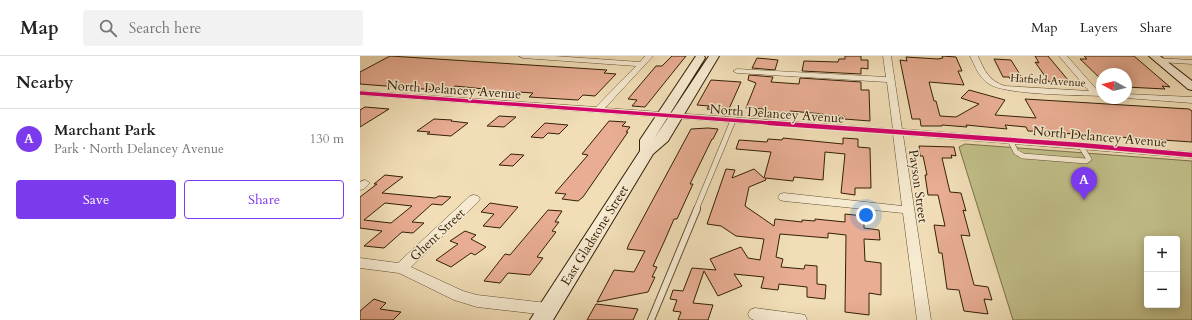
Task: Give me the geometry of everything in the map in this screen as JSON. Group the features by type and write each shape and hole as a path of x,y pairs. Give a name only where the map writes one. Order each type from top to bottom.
{"street":[{"path":"522,56 641,64"},
{"path":"598,110 648,56"},
{"name":"East Gladstone Street","path":"670,116 702,56"},
{"name":"East Gladstone Street","path":"544,315 647,151 647,140 670,116 714,56"},
{"name":"Payson Street","path":"887,56 924,320"},
{"name":"Hatfield Avenue","path":"974,56 986,80 993,85 1004,88 1096,94"},
{"path":"1063,56 1096,91"},
{"path":"1156,58 1192,62"},
{"path":"1156,58 1192,87"},
{"path":"737,71 890,80"},
{"name":"North Delancey Avenue","path":"360,93 1080,145 1192,155"},
{"path":"360,100 372,94"},
{"path":"1132,96 1192,100"},
{"path":"784,197 908,210"},
{"name":"Ghent Street","path":"401,268 474,199"},
{"path":"360,263 401,268 459,296 544,315"},
{"path":"755,314 800,320"}],"lane":[{"path":"651,320 733,121"},
{"path":"1010,140 1016,152 1022,156 1086,161 1089,158 1080,145"}],"shaded area":[{"path":"965,144 1192,161 1192,320 1013,320 959,147"}],"building":[{"path":"390,56 607,70 604,73 616,74 595,96 583,95 578,100 529,97 533,93 504,91 499,94 478,93 484,89 455,86 449,91 360,84 360,72"},
{"path":"672,56 686,56 645,107 632,106 637,100 628,99 656,66 662,66"},
{"path":"845,56 861,56 861,60 868,60 868,69 861,68 861,74 802,71 804,61 838,62 839,59 845,59"},
{"path":"942,56 956,57 962,71 958,71 964,85 929,82 940,116 956,117 979,104 961,98 969,90 1005,100 995,115 1036,118 1025,99 1189,109 1192,111 1192,142 1028,131 1026,127 1005,125 1007,129 966,125 967,127 942,125 921,126 920,119 912,119 900,60 907,61 906,57 943,58"},
{"path":"1035,56 1048,56 1068,80 1062,80 1064,83 1049,82 1035,62 1039,63"},
{"path":"1084,56 1134,56 1170,87 1162,86 1165,89 1132,87 1132,68 1096,68 1096,74 1080,59 1087,59"},
{"path":"757,58 778,60 775,70 752,68"},
{"path":"994,59 1011,60 1024,81 1011,80 1009,77 1003,77"},
{"path":"749,75 773,77 771,82 799,84 800,78 861,82 861,90 869,90 870,121 844,119 844,116 790,111 789,115 762,113 764,109 746,108 756,83 748,80"},
{"path":"711,80 741,82 728,111 707,109 709,106 697,105"},
{"path":"365,107 389,109 360,127 360,110"},
{"path":"499,116 516,117 504,127 487,126"},
{"path":"434,119 468,123 451,136 427,134 430,132 417,131"},
{"path":"609,121 626,122 622,126 630,127 626,132 628,132 583,197 578,201 562,199 566,194 555,193 588,155 582,154"},
{"path":"545,123 568,125 559,134 548,133 543,138 531,137"},
{"path":"691,129 718,129 690,184 693,184 677,219 674,219 653,266 657,267 652,277 655,277 648,292 597,302 614,270 634,272 645,251 627,249 629,244"},
{"path":"783,138 843,144 843,138 858,139 858,147 870,148 871,188 855,188 855,195 841,193 845,154 825,152 823,180 794,177 793,181 765,178 766,180 749,187 745,206 774,226 775,219 802,222 802,220 815,221 815,219 845,222 845,214 864,216 864,228 879,230 880,240 864,239 865,261 881,263 881,295 869,293 869,315 845,312 846,235 828,233 828,238 780,234 776,257 783,259 781,267 804,269 805,265 817,266 817,284 826,285 825,299 807,297 807,287 779,284 778,290 761,288 764,277 734,274 742,286 718,296 704,271 693,303 713,305 708,320 678,320 681,312 673,311 677,300 670,299 673,290 683,291 692,268 716,270 710,259 741,247 748,258 760,260 764,239 736,236 721,226 707,224 726,169 735,170 732,178 754,169 764,178 771,152 736,149 739,140 767,142 768,139 782,140"},
{"path":"919,146 954,147 956,156 951,155 952,158 942,158 950,192 961,193 966,211 963,210 970,236 961,235 974,285 988,287 992,300 984,299 988,314 964,311 959,290 947,289 942,253 939,253 934,225 945,226 938,195 928,195 925,175 927,175 923,156 920,156"},
{"path":"511,154 524,155 513,166 499,165"},
{"path":"385,175 403,177 382,193 435,198 439,196 451,197 442,205 432,204 412,222 424,223 413,233 402,232 384,248 364,246 382,231 360,228 360,197 377,184 374,184","holes":["385,203 412,206 391,223 364,220"]},
{"path":"490,203 518,207 500,228 483,226 494,214 481,212"},
{"path":"548,210 562,211 555,222 559,222 552,231 556,232 537,257 543,258 530,275 508,273 500,283 484,281 505,254 510,255"},
{"path":"465,231 476,235 471,239 486,247 475,255 471,253 451,267 436,260 458,244 450,241"},
{"path":"374,299 386,303 380,309 401,312 393,320 360,320 360,311"},
{"path":"596,304 638,309 633,320 587,320"}],"cycle path":[{"path":"360,93 1080,145 1192,155"}],"place":[{"name":"Marchant Park","path":"1084,200"}]}
